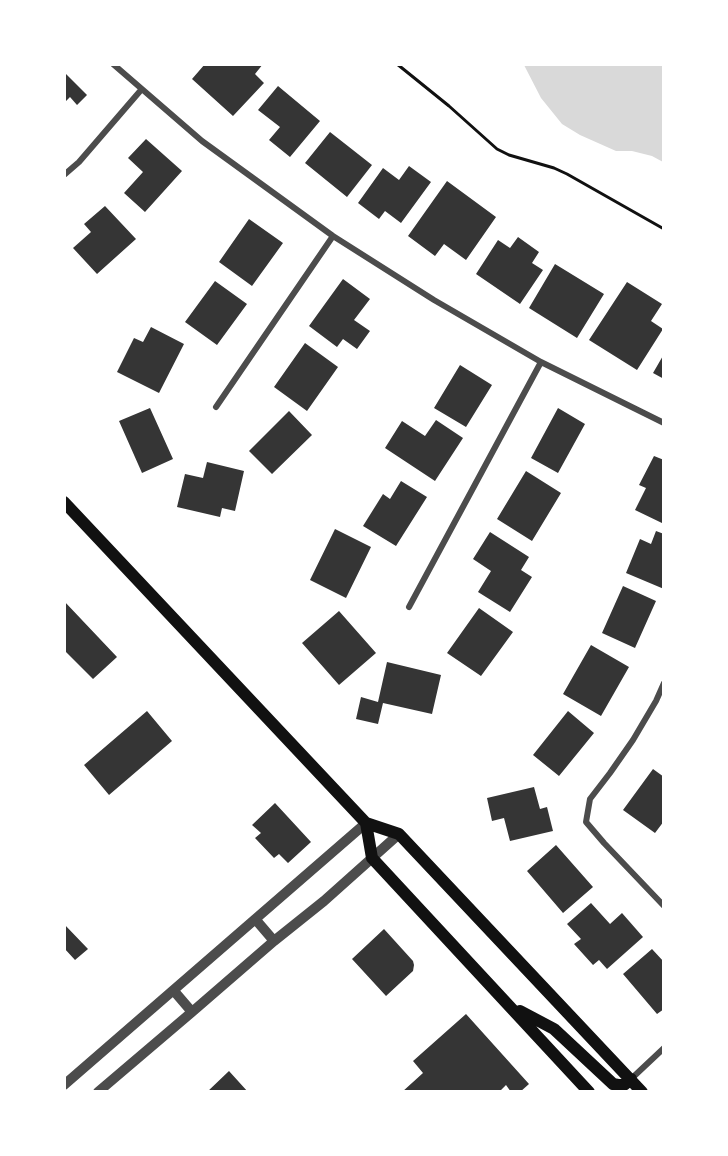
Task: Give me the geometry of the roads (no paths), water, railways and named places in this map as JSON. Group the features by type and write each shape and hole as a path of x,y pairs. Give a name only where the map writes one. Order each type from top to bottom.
{"main road":[{"path":"64,502 366,824 399,834 642,1092"},
{"path":"366,824 372,858 589,1092"},
{"path":"511,1006 554,1029 613,1084 624,1085 630,1079"}],"street":[{"path":"113,64 202,141 333,236 434,300 541,362 663,423"},
{"path":"64,175 79,162 141,90"},
{"path":"216,407 333,236"},
{"path":"409,607 541,362"},
{"path":"663,683 656,701 633,740 590,800 586,822 663,906"},
{"path":"64,1085 366,824"},
{"path":"98,1092 324,901 399,834"},
{"path":"256,920 274,941"},
{"path":"174,991 192,1012"},
{"path":"630,1079 663,1048"}]}
